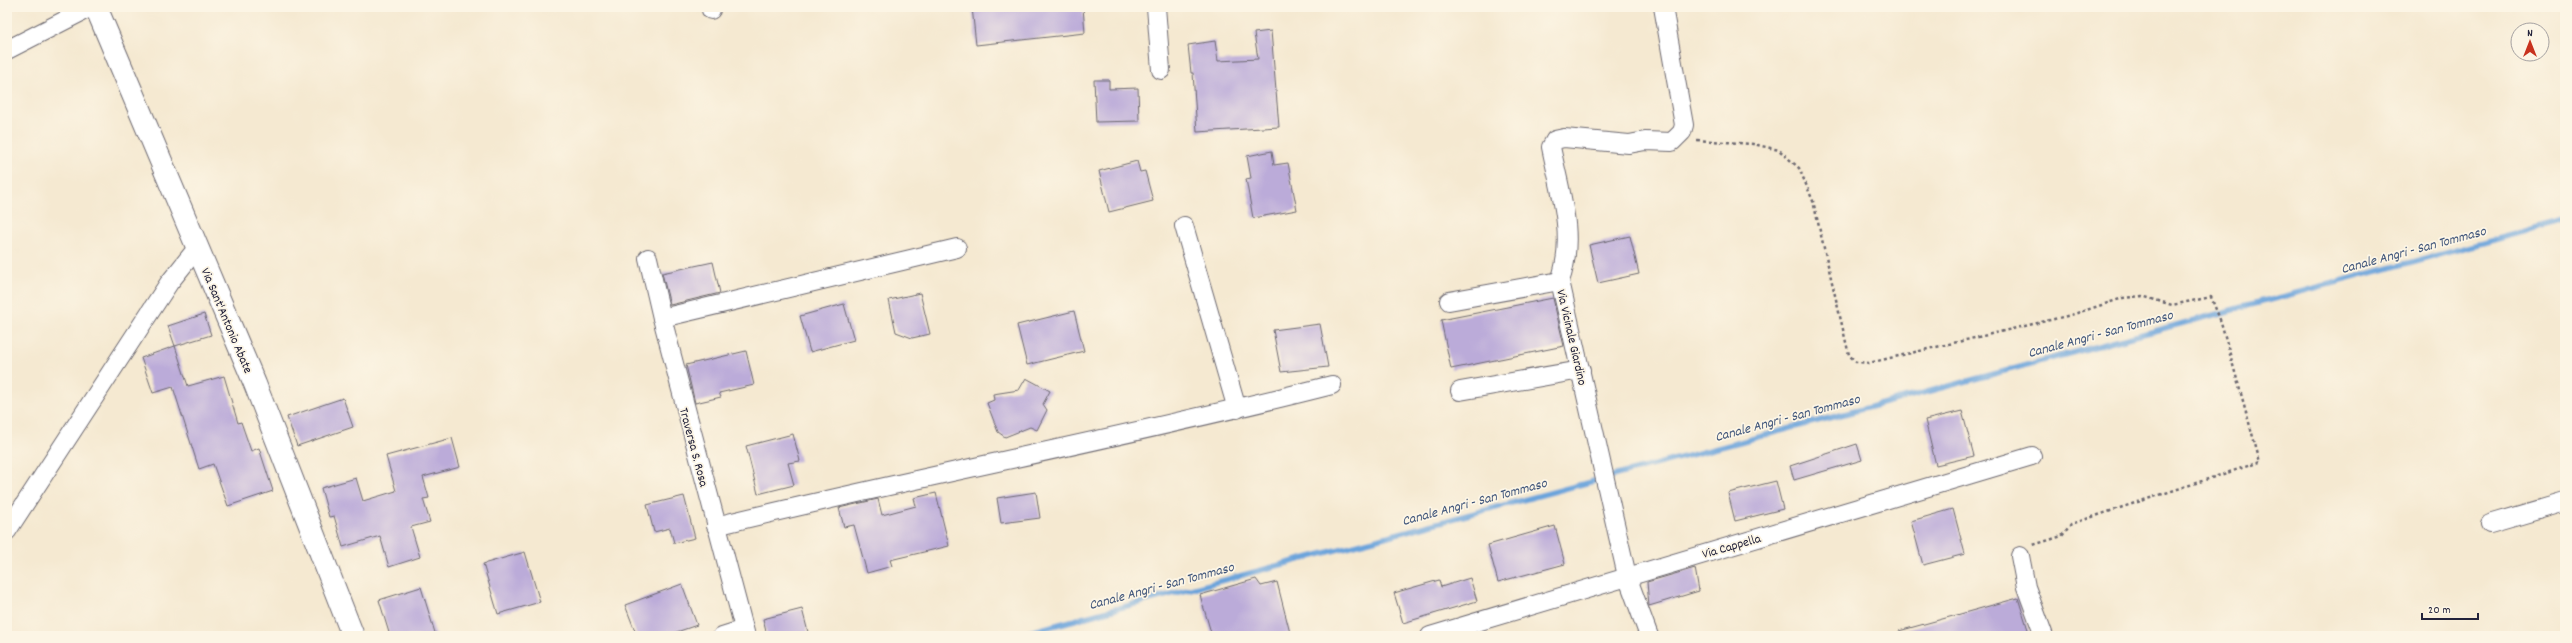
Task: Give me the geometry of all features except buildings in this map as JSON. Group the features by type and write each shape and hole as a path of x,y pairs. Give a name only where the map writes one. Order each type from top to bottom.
{"street":[{"path":"7,50 91,7"},
{"name":"Via Sant'Antonio Abate","path":"96,7 258,391 353,636"},
{"path":"1156,7 1161,70"},
{"path":"1663,7 1684,125 1682,132"},
{"name":"Via Vicinale Giardino","path":"1649,636 1627,576 1560,281 1565,268 1569,237 1551,147 1555,140 1564,138 1629,144 1644,141 1672,142 1682,132"},
{"path":"1184,226 1237,409"},
{"path":"7,531 169,283 197,248"},
{"path":"662,318 957,248"},
{"name":"Traversa S. Rosa","path":"648,258 662,318 745,633"},
{"path":"1449,301 1560,281"},
{"path":"1460,391 1581,370"},
{"path":"716,526 836,497 1237,409 1332,385"},
{"name":"Via Cappella","path":"1430,636 2032,456"},
{"path":"2490,524 2565,502"},
{"path":"2020,556 2026,587 2044,636"},
{"path":"722,636 745,633"}],"path":[{"path":"1682,132 1689,139 1704,142 1754,144 1779,150 1799,168 1813,201 1848,355 1856,362 1869,363 2064,317 2123,298 2142,296 2172,305 2211,297 2215,302 2222,322 2260,462 2071,524 2062,536 2026,547 2020,556"}],"waterway":[{"name":"Canale Angri - San Tommaso","path":"1015,636 2565,221"}]}
